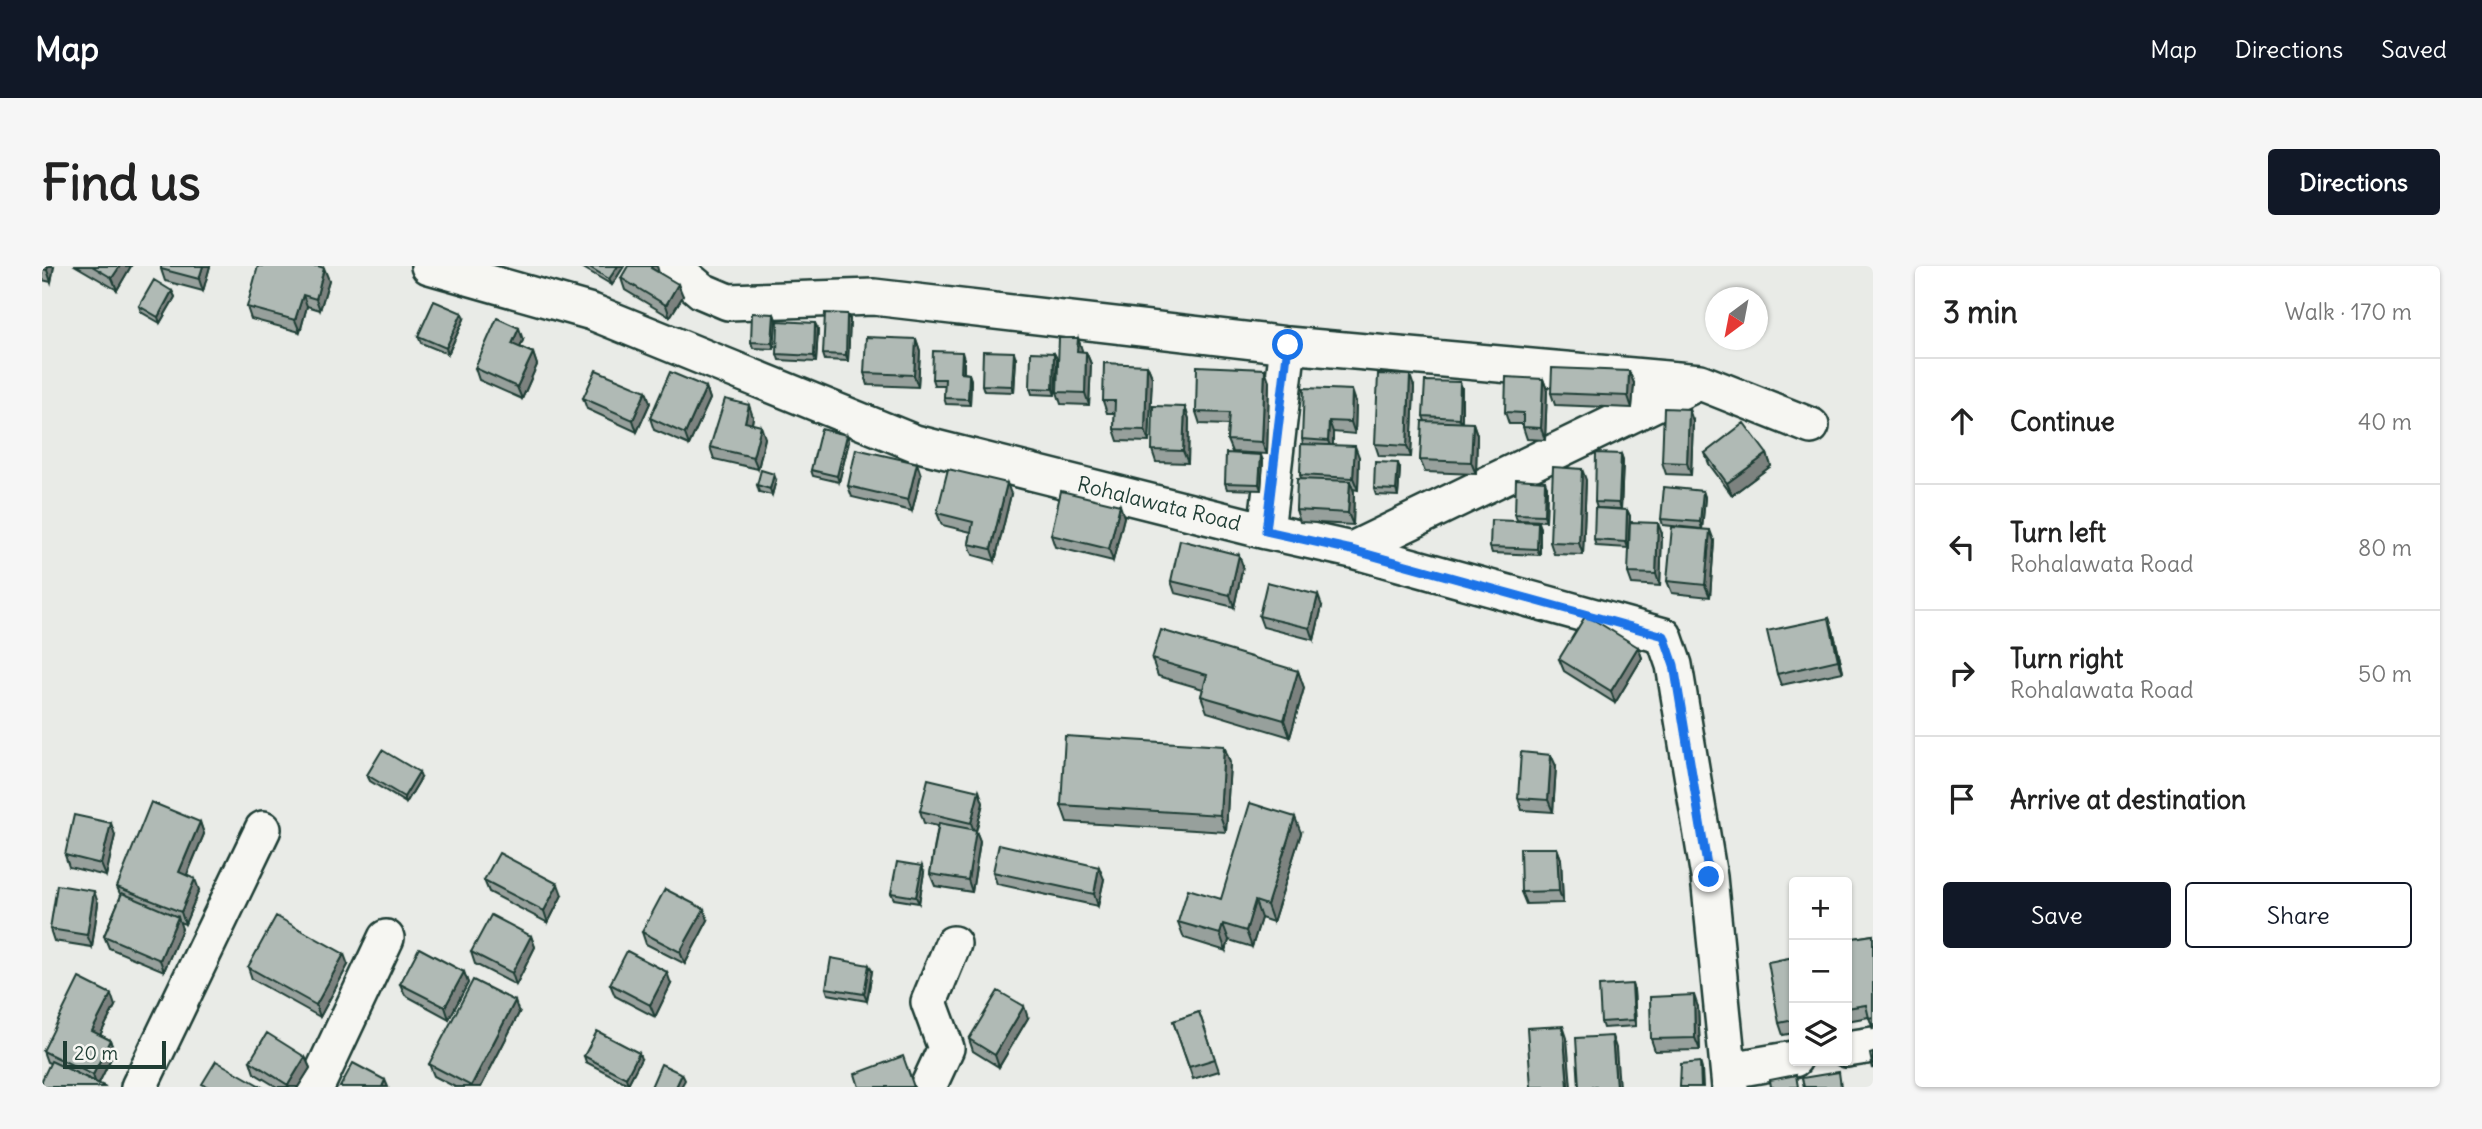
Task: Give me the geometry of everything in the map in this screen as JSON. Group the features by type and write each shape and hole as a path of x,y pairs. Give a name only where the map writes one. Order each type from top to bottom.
{"street":[{"name":"Rohalawata Road","path":"429,266 592,312 915,443 1352,550 1664,636 1674,665 1709,877 1730,1078"},
{"path":"672,266 702,291 728,302 874,296 1288,345 1700,382 1811,426"},
{"path":"1266,531 1288,345"},
{"path":"1352,550 1700,382"},
{"path":"139,1087 263,828"},
{"path":"316,1087 386,938"},
{"path":"928,1087 946,1048 929,1002 954,944"},
{"path":"1852,1048 1873,1045"},
{"path":"1730,1078 1789,1060"}],"building":[{"path":"92,266 120,266 112,278"},
{"path":"161,266 203,266 199,279 161,269"},
{"path":"258,266 324,268 316,299 303,295 295,320 247,307"},
{"path":"588,266 618,266 609,279"},
{"path":"628,266 652,266 651,268 678,284 666,305 621,278"},
{"path":"154,280 172,291 158,317 139,306"},
{"path":"434,301 462,313 446,348 418,336"},
{"path":"752,313 774,314 772,343 751,342"},
{"path":"825,313 847,314 846,355 823,354"},
{"path":"497,318 519,328 512,344 533,353 517,387 475,368"},
{"path":"778,321 815,323 814,356 777,354"},
{"path":"866,337 916,339 914,375 864,373"},
{"path":"1059,338 1078,338 1077,351 1086,352 1085,393 1057,392"},
{"path":"933,351 962,352 961,373 969,374 968,399 944,398 945,379 932,379"},
{"path":"983,351 1014,352 1012,386 982,385"},
{"path":"1031,352 1054,353 1053,389 1030,388"},
{"path":"1104,363 1147,365 1145,430 1114,429 1115,401 1103,401"},
{"path":"1197,366 1265,369 1262,442 1227,440 1229,413 1196,412"},
{"path":"1552,368 1629,371 1628,396 1551,393"},
{"path":"596,370 646,391 633,420 583,398"},
{"path":"670,372 706,387 685,434 650,418"},
{"path":"1378,374 1410,375 1407,446 1375,444"},
{"path":"1506,377 1543,379 1541,428 1523,427 1523,413 1505,412"},
{"path":"1425,381 1460,382 1459,418 1423,416"},
{"path":"1304,388 1352,390 1351,422 1329,421 1328,441 1302,439"},
{"path":"725,399 749,405 745,422 761,426 753,457 710,447"},
{"path":"1153,406 1185,407 1183,451 1152,450"},
{"path":"1664,408 1689,409 1687,463 1662,462"},
{"path":"1422,421 1473,423 1471,462 1420,460"},
{"path":"1744,423 1767,454 1727,483 1705,453"},
{"path":"821,429 847,435 837,476 811,470"},
{"path":"1301,444 1355,446 1353,478 1300,475"},
{"path":"856,449 917,463 908,500 848,486"},
{"path":"1226,453 1261,455 1259,484 1225,483"},
{"path":"1596,453 1621,454 1619,503 1595,502"},
{"path":"1375,462 1398,463 1396,490 1374,489"},
{"path":"1553,467 1582,469 1579,543 1550,542"},
{"path":"948,469 1007,483 991,549 969,544 973,522 937,513"},
{"path":"761,470 774,474 770,489 757,485"},
{"path":"1297,479 1350,481 1348,513 1296,510"},
{"path":"1516,479 1545,481 1544,515 1515,514"},
{"path":"1664,487 1703,491 1700,522 1661,519"},
{"path":"1061,491 1120,505 1109,549 1051,535"},
{"path":"1595,508 1627,510 1626,542 1594,540"},
{"path":"1491,520 1538,522 1537,549 1490,547"},
{"path":"1630,522 1658,523 1656,574 1628,573"},
{"path":"1672,527 1710,530 1705,585 1667,581"},
{"path":"1180,540 1239,555 1230,595 1171,581"},
{"path":"1267,582 1318,595 1310,628 1259,616"},
{"path":"1586,615 1638,647 1611,691 1559,659"},
{"path":"1829,618 1838,660 1777,674 1767,631"},
{"path":"1161,630 1298,671 1284,720 1201,696 1207,675 1152,659"},
{"path":"1065,736 1224,746 1220,815 1061,805"},
{"path":"382,750 419,772 404,797 367,775"},
{"path":"1521,752 1551,755 1548,800 1518,798"},
{"path":"928,779 979,791 971,823 920,811"},
{"path":"151,802 200,822 179,872 195,879 181,912 117,887"},
{"path":"1250,803 1295,817 1267,905 1255,901 1246,931 1223,924 1220,934 1178,922 1188,889 1221,899"},
{"path":"74,815 111,823 101,864 65,855"},
{"path":"939,823 976,830 968,880 930,874"},
{"path":"999,844 1099,867 1094,894 993,872"},
{"path":"1520,848 1557,848 1559,891 1521,892"},
{"path":"499,853 558,884 544,911 484,880"},
{"path":"897,862 922,866 916,897 891,893"},
{"path":"57,885 94,891 87,935 50,929"},
{"path":"665,889 704,909 680,952 642,932"},
{"path":"122,893 178,917 160,960 104,936"},
{"path":"491,915 531,936 512,973 471,952"},
{"path":"276,916 344,954 316,1005 248,967"},
{"path":"1873,935 1873,1017 1869,1018 1866,1005 1852,1007 1852,938"},
{"path":"419,948 464,972 445,1007 400,984"},
{"path":"627,951 667,972 650,1005 610,984"},
{"path":"831,958 869,965 864,994 826,988"},
{"path":"1789,958 1789,1021 1779,1023 1768,962"},
{"path":"79,978 111,994 92,1031 110,1040 93,1075 43,1051"},
{"path":"473,980 515,1001 471,1086 429,1064"},
{"path":"1632,984 1634,1020 1601,1022 1599,986"},
{"path":"998,991 1024,1006 995,1055 969,1039"},
{"path":"1694,995 1695,1038 1651,1039 1650,997"},
{"path":"1199,1012 1215,1059 1189,1067 1173,1021"},
{"path":"1563,1026 1568,1087 1531,1087 1527,1028"},
{"path":"597,1031 639,1053 626,1078 584,1056"},
{"path":"267,1033 305,1057 288,1085 250,1061"},
{"path":"1612,1036 1616,1087 1579,1087 1576,1038"},
{"path":"903,1056 914,1087 859,1087 855,1074"},
{"path":"51,1061 106,1087 42,1087 42,1080"},
{"path":"216,1061 262,1087 208,1087 202,1084"},
{"path":"1700,1062 1701,1087 1680,1087 1681,1064"},
{"path":"353,1063 385,1080 382,1087 340,1087"},
{"path":"661,1064 682,1074 676,1087 651,1087"},
{"path":"1839,1072 1841,1087 1804,1087 1802,1078"},
{"path":"1796,1075 1798,1087 1771,1087 1770,1080"}],"route":[{"path":"1288,345 1266,531 1352,550 1664,636 1674,665 1709,877"}]}
